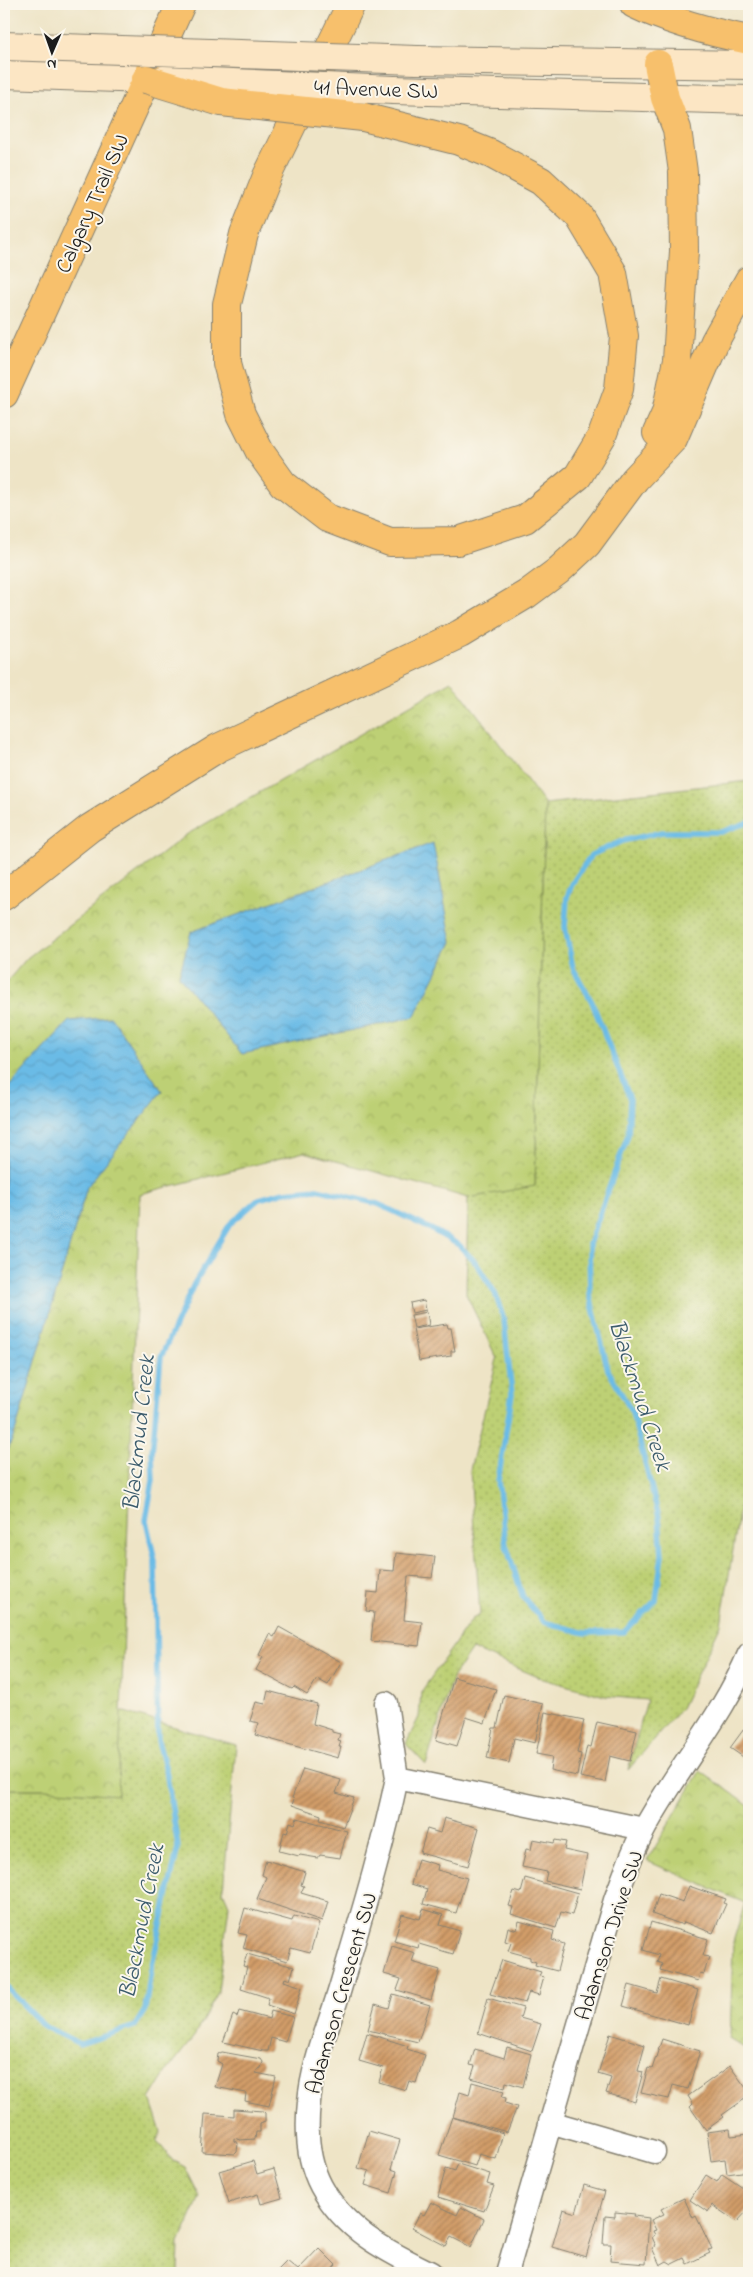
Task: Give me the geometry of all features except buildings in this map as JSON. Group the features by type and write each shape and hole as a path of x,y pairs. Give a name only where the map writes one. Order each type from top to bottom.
{"highway":[{"path":"146,79 220,102 363,117 459,142 491,154 541,181 578,216 613,273 624,336 619,389 602,436 578,476 525,519 458,541 390,542 327,518 283,484 260,452 241,414 226,363 228,304 244,234 267,176 351,4"},
{"path":"634,4 662,18 749,40"},
{"name":"Calgary Trail SW","path":"4,394 179,7"},
{"path":"635,479 666,414 677,360 684,251 683,172 677,129 665,98 658,64"},
{"path":"4,896 90,828 218,748 460,634 527,594 558,572 586,544 635,479 673,439 715,340 749,280"}],"main road":[{"name":"41 Avenue SW","path":"4,46 417,60 749,64"},
{"name":"41 Avenue SW","path":"4,74 394,90 749,100"}],"street":[{"name":"Adamson Drive SW","path":"506,2273 615,1900 644,1829 724,1704 749,1654"},
{"name":"Adamson Crescent SW","path":"386,1703 397,1778 381,1848 314,2075 307,2123 313,2166 321,2186 342,2218 371,2241 432,2273"},
{"path":"397,1778 644,1829"},
{"path":"550,2122 654,2152"}],"green space":[{"path":"452,681 545,804 535,1186 468,1198 304,1152 140,1194 118,1795 46,1789 4,1789 4,985 27,958 186,835"},
{"path":"749,781 749,1451 721,1624 681,1708 628,1770 647,1700 605,1696 543,1679 472,1649 452,1678 426,1765 406,1744 419,1717 421,1692 472,1619 480,1615 470,1470 497,1359 466,1294 468,1198 535,1185 545,804"},
{"path":"121,1711 236,1745 223,1891 229,1905 218,1992 195,2035 168,2070 150,2099 161,2132 157,2141 173,2161 185,2167 200,2197 179,2243 178,2273 4,2273 4,1789 46,1789"},
{"path":"700,1771 749,1805 749,2054 746,2049 730,2039 733,1942 745,1903 647,1861"}],"water":[{"path":"433,843 452,942 414,1017 242,1054 179,976 191,932"},
{"path":"111,1017 162,1091 87,1187 16,1429 4,1461 4,1092 69,1021"}],"waterway":[{"name":"Blackmud Creek","path":"4,1985 44,2026 80,2044 135,2026 145,2010 151,1970 178,1847 166,1770 158,1741 155,1561 146,1520 153,1480 152,1452 161,1357 194,1284 230,1224 259,1199 284,1192 317,1189 378,1204 431,1229 459,1245 476,1263 495,1293 504,1320 512,1394 498,1481 506,1545 523,1597 544,1622 585,1633 624,1632 656,1600 662,1555 659,1517 632,1412 608,1370 590,1295 589,1244 628,1135 630,1099 592,1002 573,968 565,927 567,897 573,882 591,855 622,841 662,832 721,832 749,822"}]}
